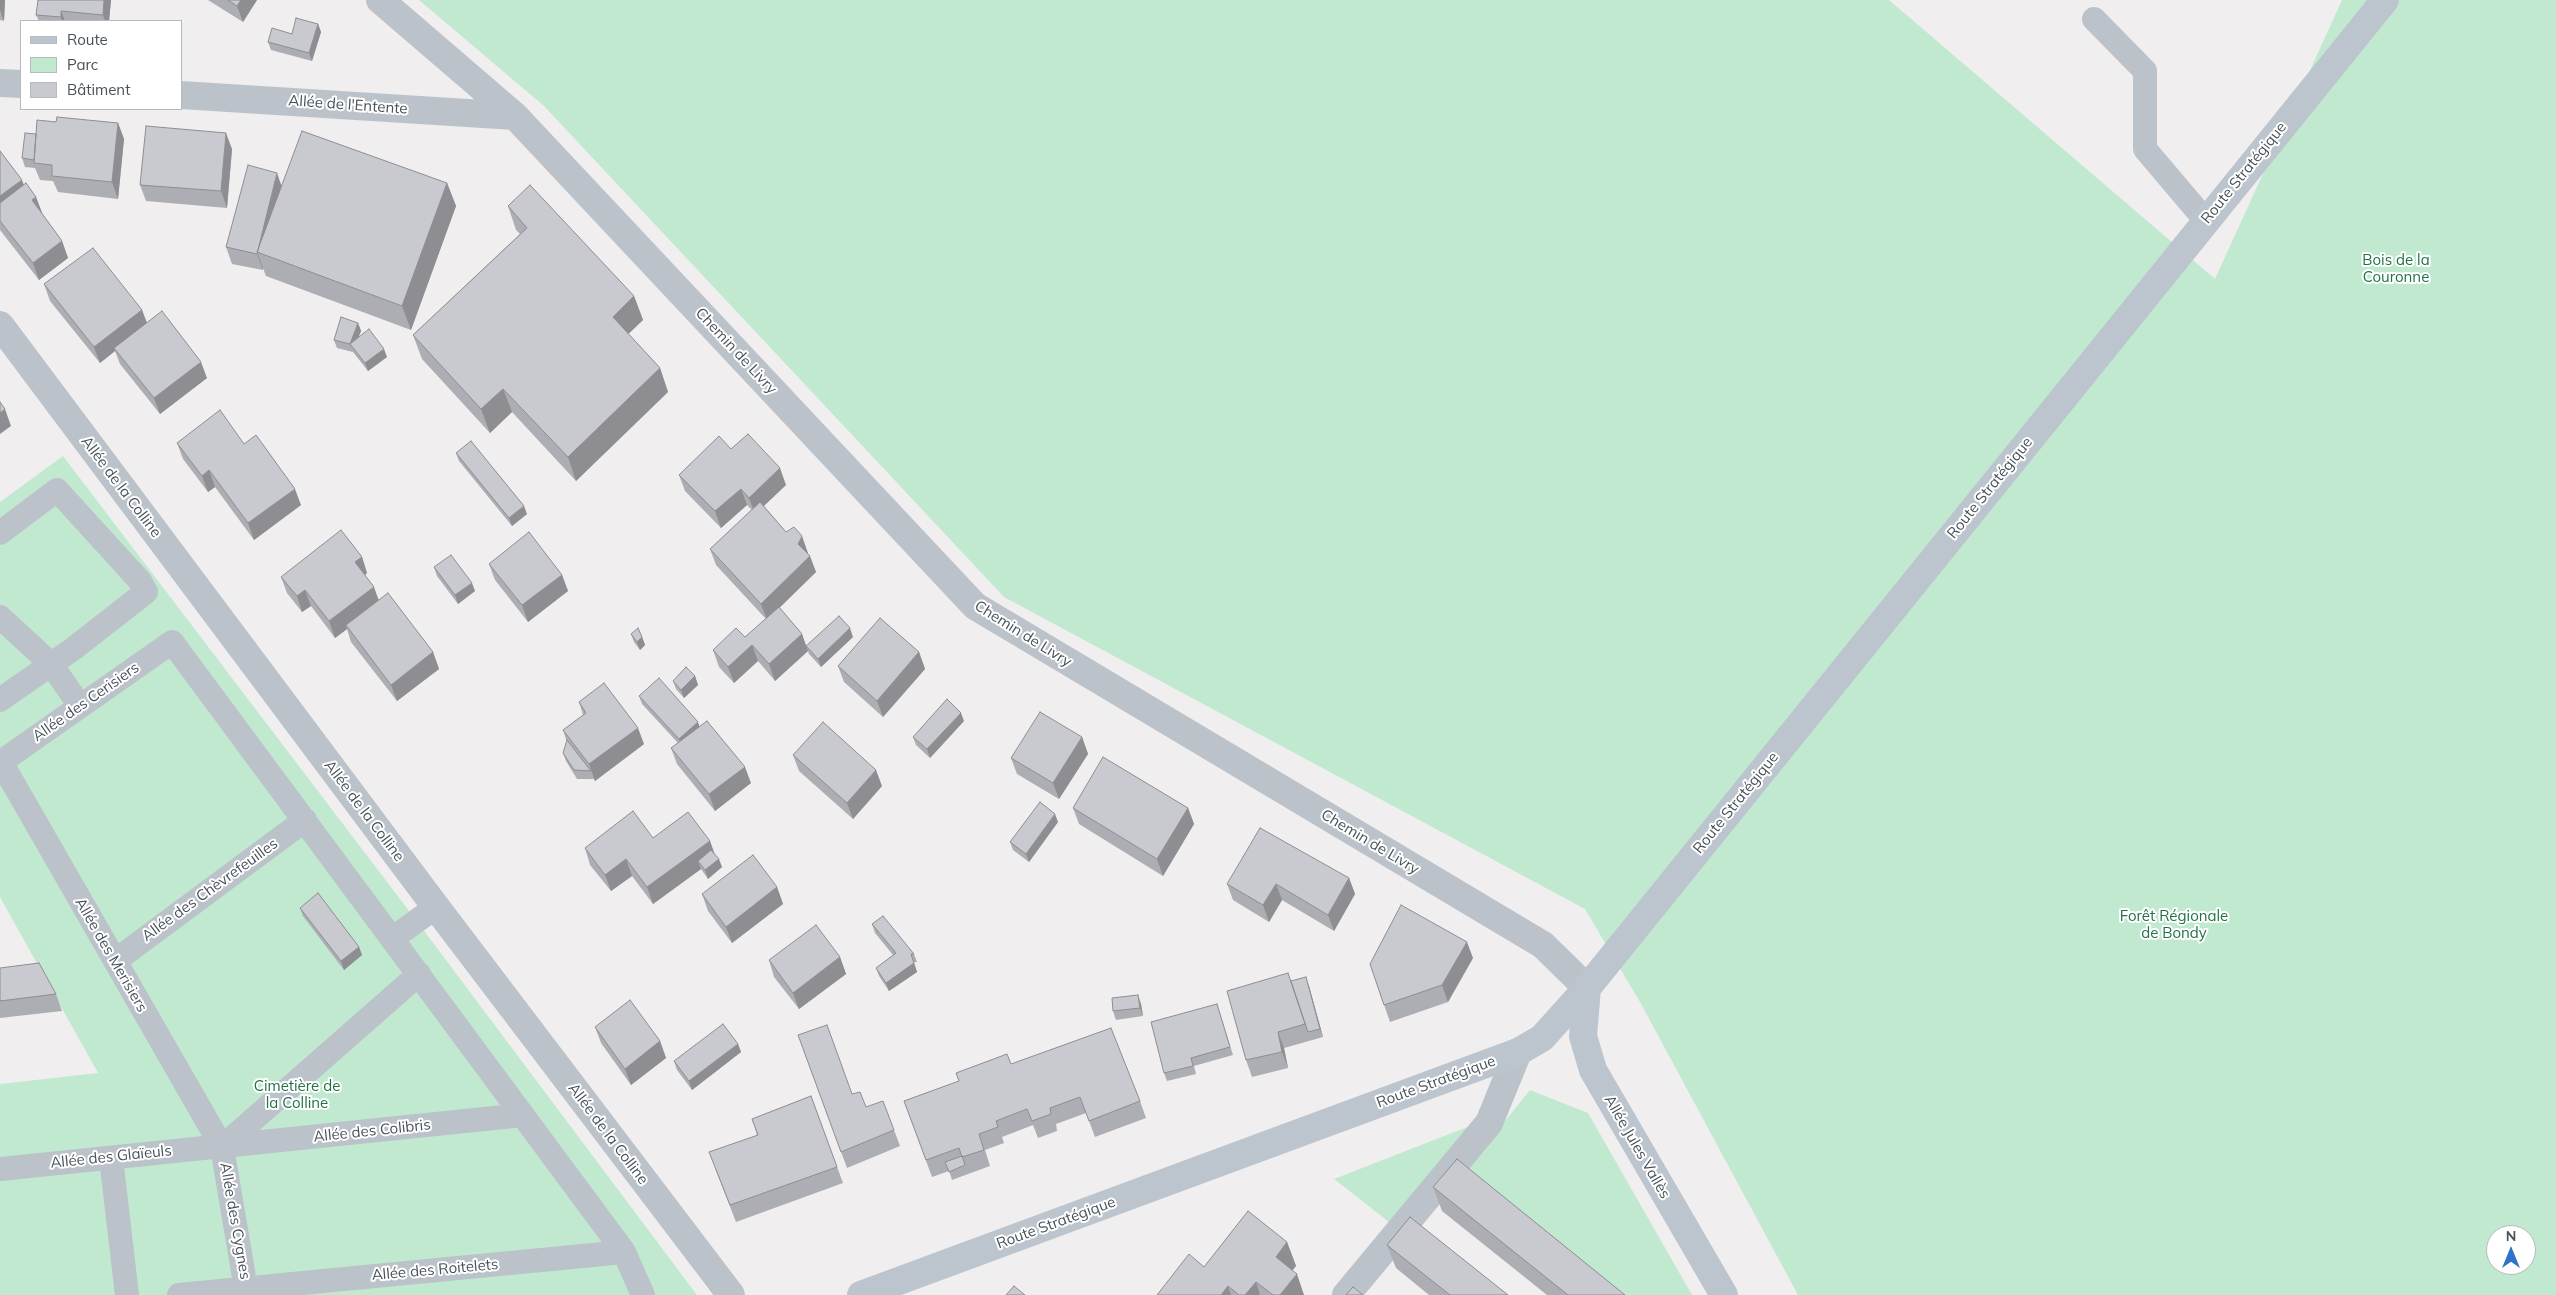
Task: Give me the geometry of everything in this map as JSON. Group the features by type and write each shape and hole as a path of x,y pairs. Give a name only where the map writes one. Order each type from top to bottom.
{"street":[{"name":"Chemin de Livry","path":"380,0 515,116 976,606 1543,945 1587,988"},
{"name":"Route Stratégique","path":"861,1295 1518,1052 1542,1038 1587,988 2385,0"},
{"path":"0,83 20,84"},
{"name":"Allée de l'Entente","path":"182,94 515,116"},
{"name":"Allée de la Colline","path":"0,325 436,907 731,1295"},
{"name":"Allée Jules Vallès","path":"1587,988 1584,1036 1593,1070 1724,1295"},
{"path":"1346,1295 1489,1123 1518,1052"}],"lane":[{"path":"2094,19 2145,71 2145,148 2206,221"},
{"path":"0,533 57,490 140,581 146,592 0,700"},
{"path":"0,617 51,664 80,706"},
{"name":"Allée des Cerisiers","path":"1,762 172,642 305,820"},
{"name":"Allée des Merisiers","path":"1,762 222,1147"},
{"path":"305,820 624,1252 643,1295"},
{"name":"Allée des Chèvrefeuilles","path":"115,960 305,820"},
{"path":"393,938 436,907"},
{"path":"222,1147 419,974"},
{"name":"Allée des Colibris","path":"222,1147 523,1116"},
{"name":"Allée des Glaïeuls","path":"0,1169 222,1147"},
{"name":"Allée des Cygnes","path":"222,1147 247,1291"},
{"path":"111,1158 126,1295"},
{"name":"Allée des Roitelets","path":"179,1295 247,1291 624,1252"}],"green space":[{"path":"419,0 1889,0 2215,279 2342,0 2556,0 2556,1295 1798,1295 1640,1002 1585,909 1004,597 544,106"},
{"name":"Cimetière de la Colline","path":"63,456 416,920 697,1295 0,1295 0,1084 98,1073 0,897 0,502"},
{"path":"1530,1090 1588,1113 1692,1295 1612,1295 1463,1173"},
{"path":"1475,1124 1389,1222 1334,1179"}],"building":[{"path":"38,0 104,0 103,15 61,11 61,17 36,15"},
{"path":"228,0 241,0 237,6"},
{"path":"296,18 318,24 309,53 268,42 272,28 292,34"},
{"path":"57,117 118,123 112,182 52,176 52,165 34,163 37,120 56,122"},
{"path":"146,126 226,133 221,191 140,185"},
{"path":"302,131 447,183 402,306 257,252"},
{"path":"25,133 36,134 34,160 22,158"},
{"path":"0,151 22,180 0,196"},
{"path":"248,165 277,173 257,254 226,247"},
{"path":"26,183 36,197 32,200 62,241 33,263 0,221 0,203"},
{"path":"530,185 634,296 613,317 660,368 568,457 503,389 481,409 413,335 527,228 508,206"},
{"path":"93,248 142,310 94,347 44,284"},
{"path":"162,311 201,362 154,398 114,348"},
{"path":"341,317 358,323 350,344 334,340"},
{"path":"369,329 384,349 365,363 350,344"},
{"path":"0,402 5,409 0,413"},
{"path":"220,410 244,444 256,435 295,489 248,523 209,470 202,476 177,443"},
{"path":"748,434 780,468 749,498 741,489 715,511 679,475 719,436 731,449"},
{"path":"471,441 524,506 509,518 456,453"},
{"path":"760,502 786,532 794,527 802,536 798,544 810,556 761,604 710,549"},
{"path":"341,530 362,557 355,562 374,587 329,621 305,590 297,596 281,577"},
{"path":"529,532 562,575 522,605 489,564"},
{"path":"451,555 472,583 455,595 434,567"},
{"path":"388,593 433,652 391,685 346,625"},
{"path":"779,607 802,634 769,664 752,645 728,667 713,650 736,628 745,637"},
{"path":"839,616 850,628 818,659 806,646"},
{"path":"880,618 919,652 877,701 838,666"},
{"path":"638,628 642,637 637,642 631,634"},
{"path":"686,667 695,676 681,690 673,681"},
{"path":"659,678 698,722 679,739 639,696"},
{"path":"604,683 638,728 589,764 563,730 586,713 579,702"},
{"path":"947,699 961,713 927,749 913,737"},
{"path":"1040,712 1082,737 1053,783 1011,758"},
{"path":"707,721 745,767 709,794 671,748"},
{"path":"823,722 876,770 847,803 793,755"},
{"path":"567,740 591,771 574,770 563,753"},
{"path":"1103,757 1188,808 1157,859 1073,808"},
{"path":"1040,802 1055,814 1026,854 1010,842"},
{"path":"633,811 653,838 688,812 710,841 647,887 626,859 605,875 585,848"},
{"path":"1260,828 1349,878 1328,915 1276,884 1263,905 1227,884"},
{"path":"711,850 719,859 705,870 698,861"},
{"path":"753,855 777,887 726,927 702,894"},
{"path":"318,893 359,947 341,961 300,908"},
{"path":"1401,905 1467,942 1442,985 1384,1005 1370,964"},
{"path":"883,916 914,954 911,954 914,963 886,983 876,968 896,953 872,924"},
{"path":"816,925 840,957 793,993 769,960"},
{"path":"39,963 56,994 0,1001 0,968"},
{"path":"1288,973 1305,1024 1278,1032 1282,1052 1246,1060 1227,991"},
{"path":"1306,977 1320,1029 1308,1032 1291,981"},
{"path":"1138,995 1140,1008 1113,1011 1112,998"},
{"path":"630,1000 660,1041 625,1069 595,1027"},
{"path":"1217,1004 1230,1047 1191,1058 1193,1066 1164,1073 1151,1022"},
{"path":"723,1024 738,1044 689,1081 674,1061"},
{"path":"827,1025 852,1094 860,1092 866,1107 883,1101 894,1130 841,1152 798,1035"},
{"path":"1111,1028 1140,1101 1089,1121 1080,1097 1050,1108 1051,1114 1032,1121 1027,1109 996,1121 998,1127 979,1134 984,1150 962,1157 959,1148 926,1160 904,1101 959,1081 956,1073 1007,1054 1011,1064"},
{"path":"811,1096 837,1167 730,1205 709,1152 758,1135 752,1119"},
{"path":"962,1156 965,1165 949,1172 945,1162"},
{"path":"1457,1159 1625,1295 1568,1295 1433,1187"},
{"path":"1248,1211 1287,1242 1276,1257 1297,1274 1280,1295 1273,1295 1256,1282 1245,1295 1239,1295 1228,1286 1221,1295 1157,1295 1189,1254 1204,1267"},
{"path":"1410,1217 1508,1295 1450,1295 1387,1245"},
{"path":"1014,1286 1025,1295 1006,1295"},
{"path":"1353,1287 1363,1295 1346,1295"}],"park label":[{"name":"Bois de la Couronne","path":"2396,268"},
{"name":"Forêt Régionale de Bondy","path":"2174,924"}]}
